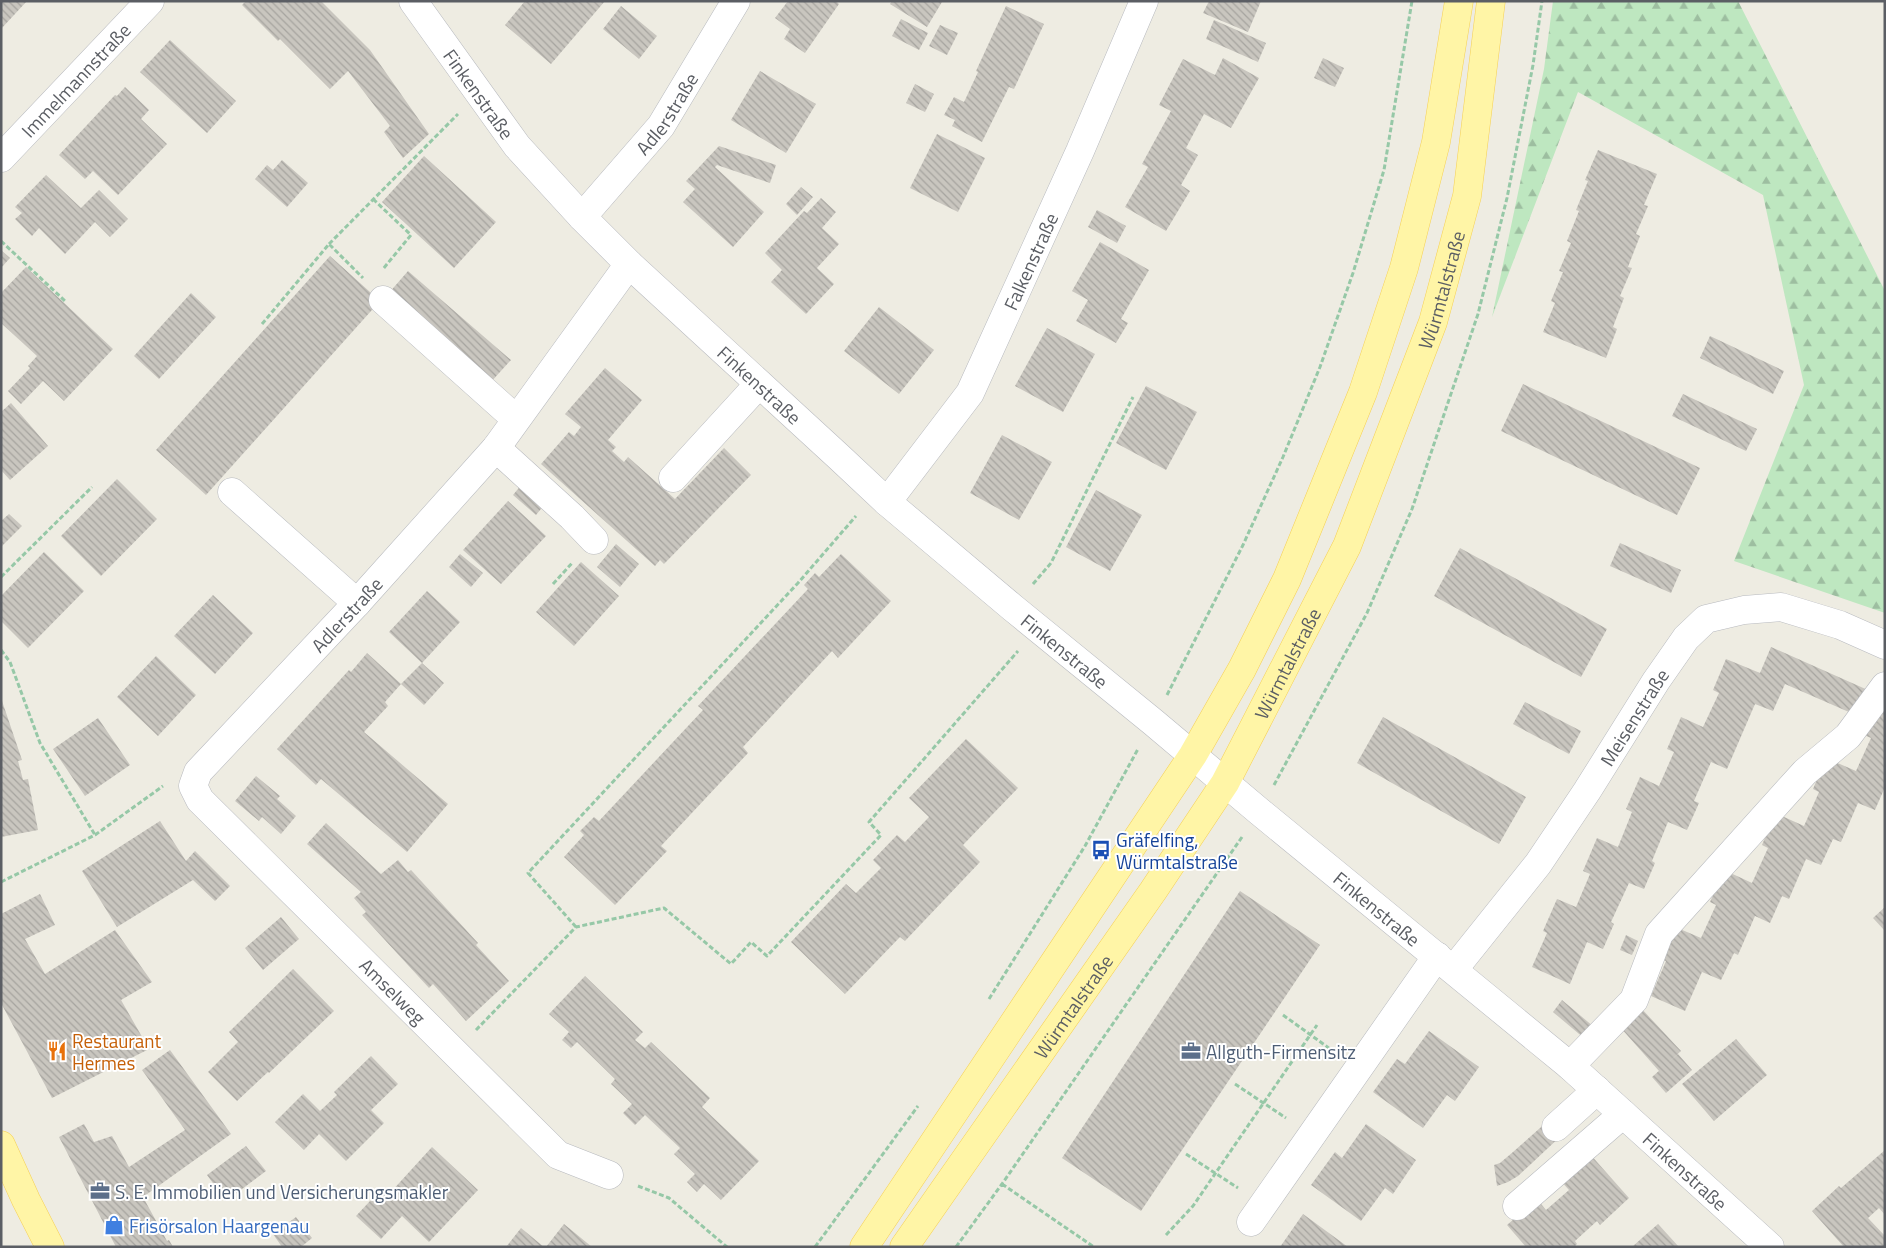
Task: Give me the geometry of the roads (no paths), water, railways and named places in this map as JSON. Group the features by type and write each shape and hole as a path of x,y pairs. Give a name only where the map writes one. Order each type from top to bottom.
{"main road":[{"name":"Würmtalstraße","path":"864,1247 1193,755 1242,669 1287,579 1363,392 1404,268 1436,142 1459,1"},
{"name":"Würmtalstraße","path":"904,1247 1142,907 1225,783 1347,546 1433,322 1467,196 1492,1"},
{"path":"1,1145 50,1247"}],"street":[{"name":"Immelmannstraße","path":"1,158 150,1"},
{"name":"Finkenstraße","path":"413,1 517,146 582,217 629,264 882,497 1225,783 1570,1066 1770,1247"},
{"name":"Adlerstraße","path":"582,217 661,126 736,1"},
{"name":"Falkenstraße","path":"882,497 970,393 1076,160 1144,1"},
{"name":"Adlerstraße","path":"194,786 198,772 356,603 496,448 629,264"},
{"path":"377,293 516,419"},
{"path":"673,478 759,384"},
{"path":"496,448 594,540"},
{"path":"232,492 356,603"},
{"name":"Meisenstraße","path":"1251,1222 1446,963 1538,864 1587,791 1656,681 1686,638 1706,619 1744,610 1781,607 1840,625 1885,645"},
{"path":"1570,1066 1634,1000 1659,934 1805,772 1848,736 1885,686"},
{"name":"Amselweg","path":"194,786 200,800 558,1155 609,1175"},
{"path":"1556,1127 1597,1090"},
{"path":"1517,1206 1623,1114"}],"place":[{"name":"Gräfelfing, Würmtalstraße","path":"1101,850"},
{"name":"Restaurant Hermes","path":"57,1051"},
{"name":"Allguth-Firmensitz","path":"1191,1051"},
{"name":"S. E. Immobilien und Versicherungsmakler","path":"100,1191"},
{"name":"Frisörsalon Haargenau","path":"114,1225"}]}
